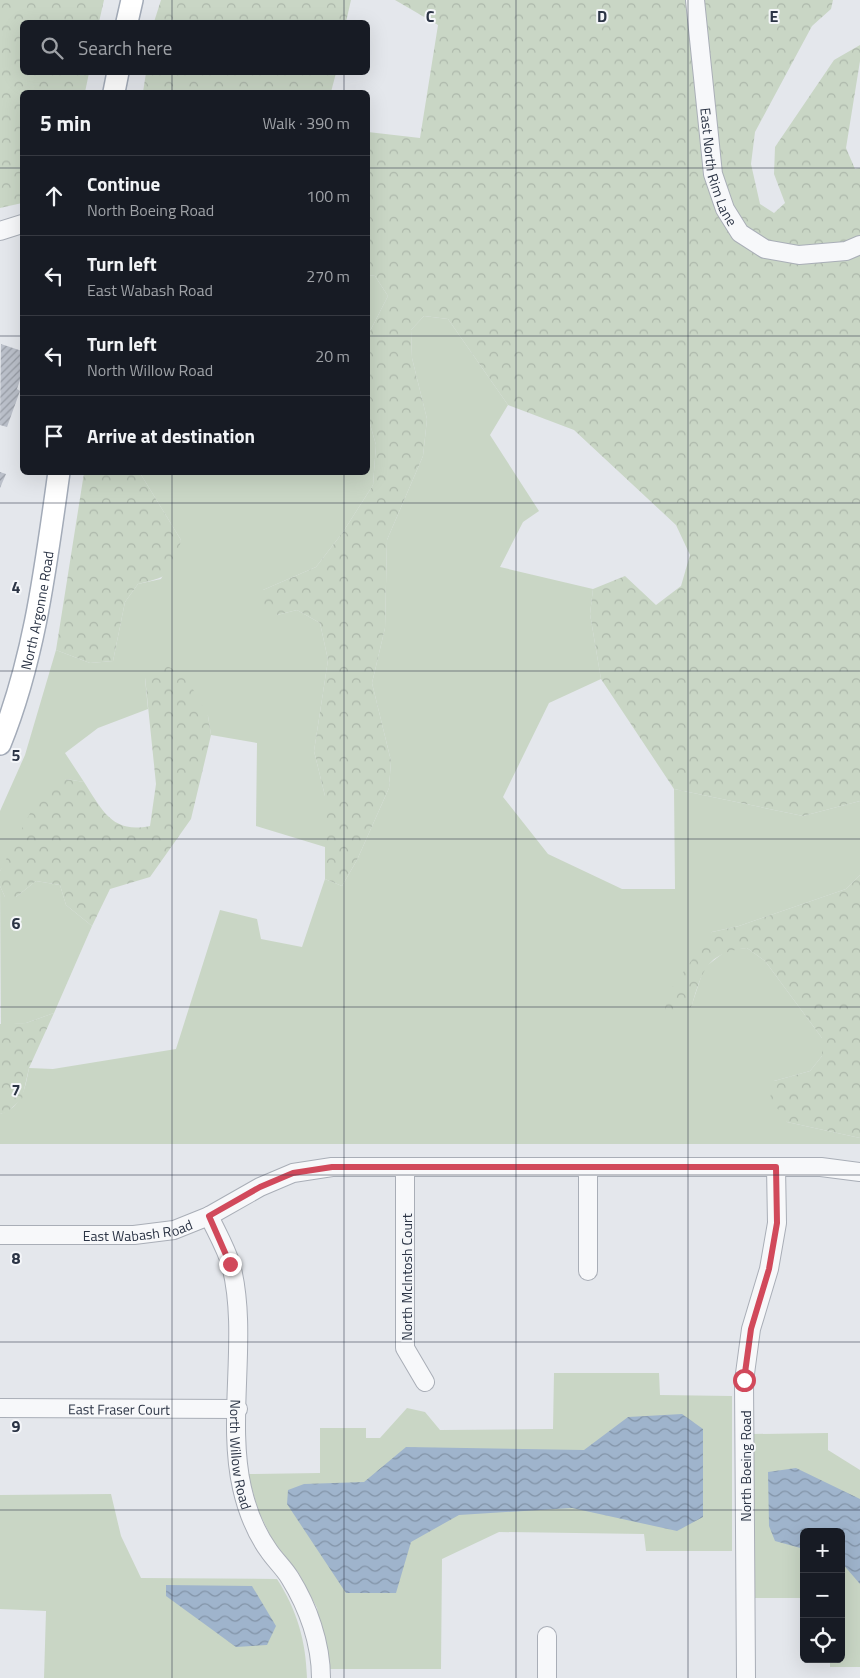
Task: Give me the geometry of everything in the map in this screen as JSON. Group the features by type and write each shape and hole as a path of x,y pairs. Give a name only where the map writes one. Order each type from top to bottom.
{"main road":[{"path":"127,20 132,0"},
{"path":"114,90 117,75"},
{"name":"North Argonne Road","path":"0,744 12,715 38,614 59,475"}],"street":[{"name":"East North Rim Lane","path":"695,0 713,174 726,209 740,234 764,249 798,255 846,251 860,245"},
{"path":"0,231 20,225"},
{"name":"East Wabash Road","path":"0,1235 134,1235 174,1230 209,1216 260,1187 293,1173 332,1167 822,1167 860,1172"},
{"name":"North McIntosh Court","path":"405,1167 406,1348 425,1382"},
{"path":"588,1167 588,1271"},
{"name":"North Boeing Road","path":"746,1678 744,1380 751,1329 769,1269 777,1223 776,1167"},
{"name":"North Willow Road","path":"209,1216 230,1264 236,1298 237,1457 242,1488 251,1518 267,1549 289,1576 306,1607 314,1632 321,1678"},
{"name":"East Fraser Court","path":"0,1408 238,1409"},
{"path":"547,1636 547,1678"}],"green space":[{"path":"0,0 104,0 99,20 20,20 20,75 89,75 85,90 20,90 20,203 0,208"},
{"path":"161,0 351,0 346,20 155,20"},
{"path":"395,0 833,0 831,9 812,26 755,132 751,164 760,204 774,213 785,203 774,174 775,147 834,60 860,45 860,61 846,148 855,169 860,168 860,801 803,816 674,789 601,679 590,614 593,589 625,576 656,605 681,586 690,555 676,525 574,430 508,405 448,319 424,316 411,330 412,358 427,419 423,456 387,540 385,628 372,683 391,761 389,788 357,860 342,886 325,879 325,796 314,751 328,660 320,623 297,610 277,615 260,606 263,590 316,567 343,532 373,485 376,445 370,424 370,331 388,296 375,276 370,275 370,132 420,138 438,25"},
{"path":"146,75 335,75 332,90 143,90"},
{"path":"370,275 375,276 388,296 370,331"},
{"path":"424,316 448,319 508,405 490,435 539,511 523,522 500,567 593,589 590,614 601,679 549,703 503,797 548,854 622,889 675,889 674,789 803,816 860,801 860,875 846,889 739,926 712,932 691,1007 704,968 727,950 747,948 765,961 822,1038 822,1056 810,1071 774,1081 787,1122 860,1138 860,1144 0,1144 0,1114 14,1107 22,1096 29,1068 53,1069 176,1049 220,910 257,919 261,939 302,947 325,879 342,886 357,860 389,788 391,761 372,683 385,628 387,540 423,456 427,419 412,358 411,330"},
{"path":"370,424 376,445 373,485 343,532 316,567 263,590 277,615 297,610 320,623 328,660 314,751 325,796 325,847 256,826 257,743 211,735 208,716 145,678 148,709 98,728 65,753 84,782 66,779 0,871 0,811 25,755 56,650 90,663 113,661 125,602 138,584 161,579 181,540 141,475 370,475"},
{"path":"84,475 141,475 181,540 176,560 170,571 165,575 138,584 125,602 113,661 90,663 56,650"},
{"path":"161,663 185,675 208,716 211,735 191,819 150,877 110,889 92,926 66,905 60,885 36,881 16,897 5,897 0,886 0,871 40,794 66,779 84,782 103,810 117,823 137,828 150,826 156,784 145,677"},
{"path":"860,875 860,1138 787,1122 770,1098 774,1081 810,1071 822,1056 822,1038 765,961 747,948 733,950 714,959 703,974 691,1007 676,1015 665,1017 666,996 712,932 739,926 846,889"},
{"path":"36,881 60,885 66,905 92,926 54,1013 26,1023 1,1025 0,886 5,897 16,897"},
{"path":"54,1013 29,1068 22,1099 7,1112 0,1114 0,1024 26,1023"},
{"path":"554,1373 659,1373 660,1395 732,1396 732,1551 646,1551 644,1534 499,1532 442,1559 441,1669 329,1669 317,1608 298,1572 273,1541 258,1510 248,1474 320,1473 320,1428 366,1428 366,1438 380,1438 407,1408 425,1412 440,1430 553,1429"},
{"path":"828,1433 828,1450 860,1470 860,1667 830,1667 830,1663 845,1663 845,1528 800,1528 800,1598 754,1598 753,1434"},
{"path":"111,1494 121,1536 141,1578 277,1579 290,1602 299,1626 305,1651 307,1678 44,1678 46,1611 0,1609 0,1495"}],"water":[{"path":"682,1414 703,1429 703,1517 677,1531 572,1508 459,1515 411,1542 396,1593 346,1593 287,1504 288,1490 304,1484 364,1482 406,1447 584,1450 628,1417"},
{"path":"796,1468 860,1499 860,1584 845,1567 845,1528 800,1528 800,1548 775,1541 769,1526 768,1472"},
{"path":"166,1585 252,1586 276,1626 267,1645 236,1647 166,1596"}],"building":[{"path":"1,344 20,350 20,380 17,389 20,391 7,427 0,425"},
{"path":"0,472 6,474 0,488"}],"route":[{"path":"230,1264 209,1216 260,1187 293,1173 332,1167 776,1167 777,1223 769,1269 751,1329 744,1380"}]}
